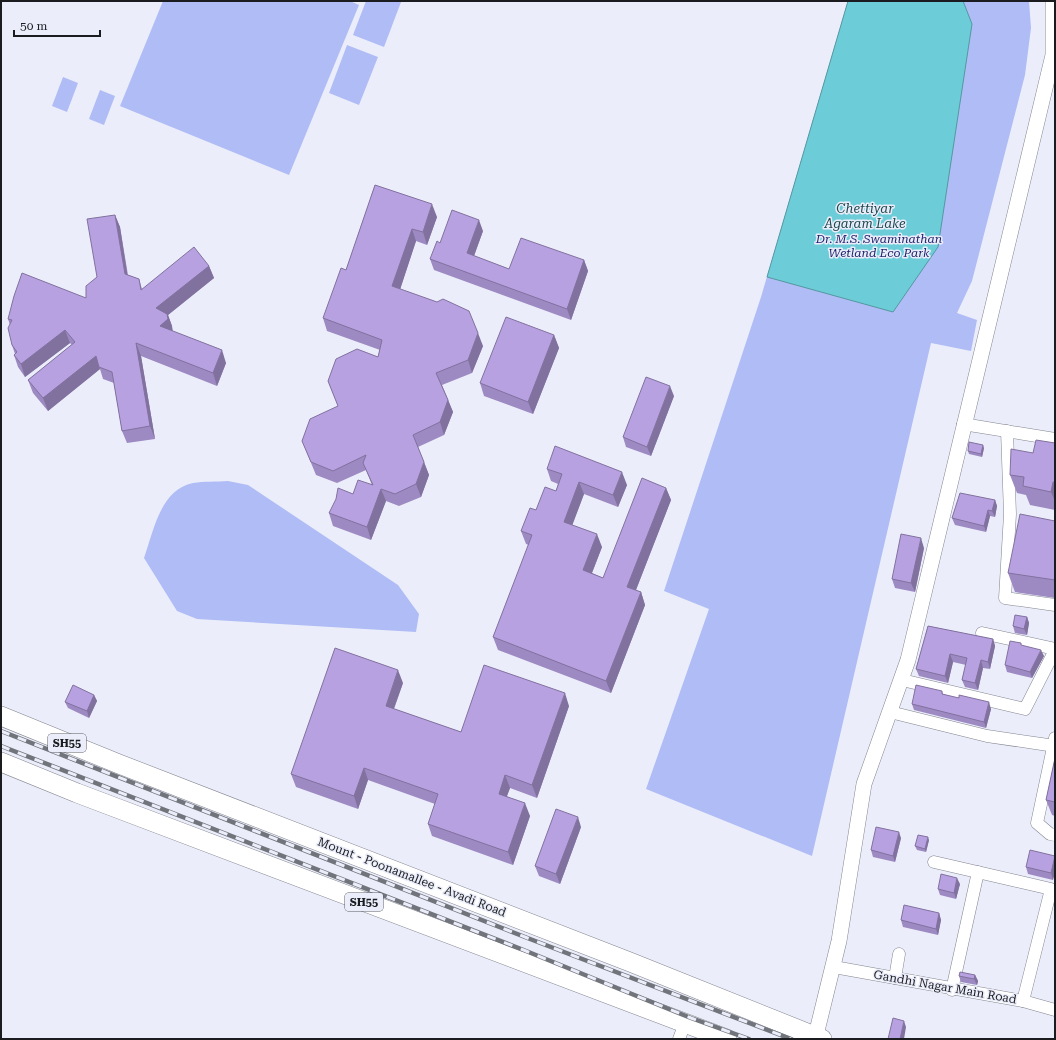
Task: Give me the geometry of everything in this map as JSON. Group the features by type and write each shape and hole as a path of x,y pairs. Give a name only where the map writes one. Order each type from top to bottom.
{"main road":[{"name":"Mount - Poonamallee - Avadi Road","path":"1,716 119,764 630,962 818,1038"},
{"name":"SH55","path":"1,762 682,1031 727,1039"}],"street":[{"path":"818,1038 834,967 864,784 902,680 1053,55 1053,1"},
{"path":"964,424 1055,439"},
{"path":"1007,431 1010,514 1005,598 1055,605"},
{"path":"1010,514 1025,517"},
{"path":"902,680 1025,710 1055,650 982,633"},
{"path":"890,712 987,736 1054,743 1037,823 1050,834 1055,835"},
{"path":"934,862 1051,889 1023,1001"},
{"path":"952,990 978,872"},
{"path":"895,978 899,954"},
{"name":"Gandhi Nagar Main Road","path":"834,967 952,990 1023,1001 1055,1010"}],"green space":[{"path":"163,1 350,1 359,5 289,175 120,106"},
{"path":"366,1 401,2 384,47 353,35"},
{"name":"Dr. M.S. Swaminathan Wetland Eco Park","path":"848,1 1029,1 1031,28 1025,75 972,281 957,313 977,320 971,351 931,343 812,856 646,789 709,609 664,591 761,297"},
{"path":"347,45 378,57 359,105 329,93"},
{"path":"63,77 78,83 67,112 52,106"},
{"path":"100,90 115,96 104,125 89,119"},
{"path":"228,481 248,485 398,585 419,614 416,632 197,619 177,611 144,558 155,524 166,502 182,487 197,482"}],"water":[{"name":"Chettiyar Agaram Lake","path":"848,1 963,1 972,24 938,247 893,312 767,277"}],"building":[{"path":"375,185 432,204 423,232 412,229 392,286 437,302 443,299 469,311 478,333 468,360 436,373 448,400 440,422 413,435 424,462 416,484 395,494 381,489 367,527 329,513 336,499 338,488 353,494 358,480 373,485 363,463 366,455 333,471 311,462 302,441 310,419 338,406 328,381 336,359 357,349 378,357 382,340 323,318 341,268 346,270"},
{"path":"452,210 479,220 467,253 509,269 521,238 584,260 567,309 430,259 437,241 440,243"},
{"path":"115,215 125,274 139,279 141,290 194,247 209,266 156,308 167,314 168,319 160,326 222,350 213,373 136,343 150,426 122,431 112,372 99,367 96,356 43,398 28,380 75,342 65,330 21,364 14,355 17,352 12,345 8,328 12,320 8,319 22,273 86,298 86,286 97,277 87,219"},
{"path":"506,317 554,335 528,402 480,383"},
{"path":"646,377 670,386 647,447 623,437"},
{"path":"1036,440 1055,443 1055,482 1053,482 1051,492 1023,486 1024,477 1010,475 1011,449 1033,453"},
{"path":"969,442 983,445 981,454 968,451"},
{"path":"555,446 622,472 613,495 579,482 564,522 597,534 583,570 603,578 642,478 666,488 627,587 641,592 606,681 493,637 532,535 521,531 530,508 536,510 545,487 556,491 562,474 547,469"},
{"path":"960,493 995,500 992,511 988,510 984,526 952,518"},
{"path":"1020,514 1055,521 1055,580 1008,573"},
{"path":"901,534 921,538 911,583 892,579"},
{"path":"1015,615 1027,617 1024,629 1013,626"},
{"path":"928,626 993,639 988,662 981,660 975,683 962,680 967,658 950,654 945,676 916,669"},
{"path":"1010,641 1041,650 1030,672 1005,665"},
{"path":"335,648 398,670 386,706 461,732 484,665 565,693 532,785 505,775 499,794 525,803 508,852 428,824 438,794 364,768 354,796 291,774"},
{"path":"73,685 94,695 87,711 65,702"},
{"path":"916,685 942,691 942,694 959,698 959,695 989,702 984,722 912,704"},
{"path":"1055,758 1055,802 1046,800"},
{"path":"556,809 578,817 556,874 535,866"},
{"path":"876,827 899,832 893,856 871,850"},
{"path":"918,835 928,837 925,849 915,846"},
{"path":"1030,850 1055,856 1051,873 1026,867"},
{"path":"941,874 957,878 954,893 938,889"},
{"path":"904,905 939,913 936,929 901,920"},
{"path":"960,972 975,975 974,979 959,976"},
{"path":"893,1018 904,1021 900,1039 888,1039"}],"railway":[{"path":"1,731 530,939 791,1039"},
{"path":"1,746 526,951 691,1018 749,1039"}]}
